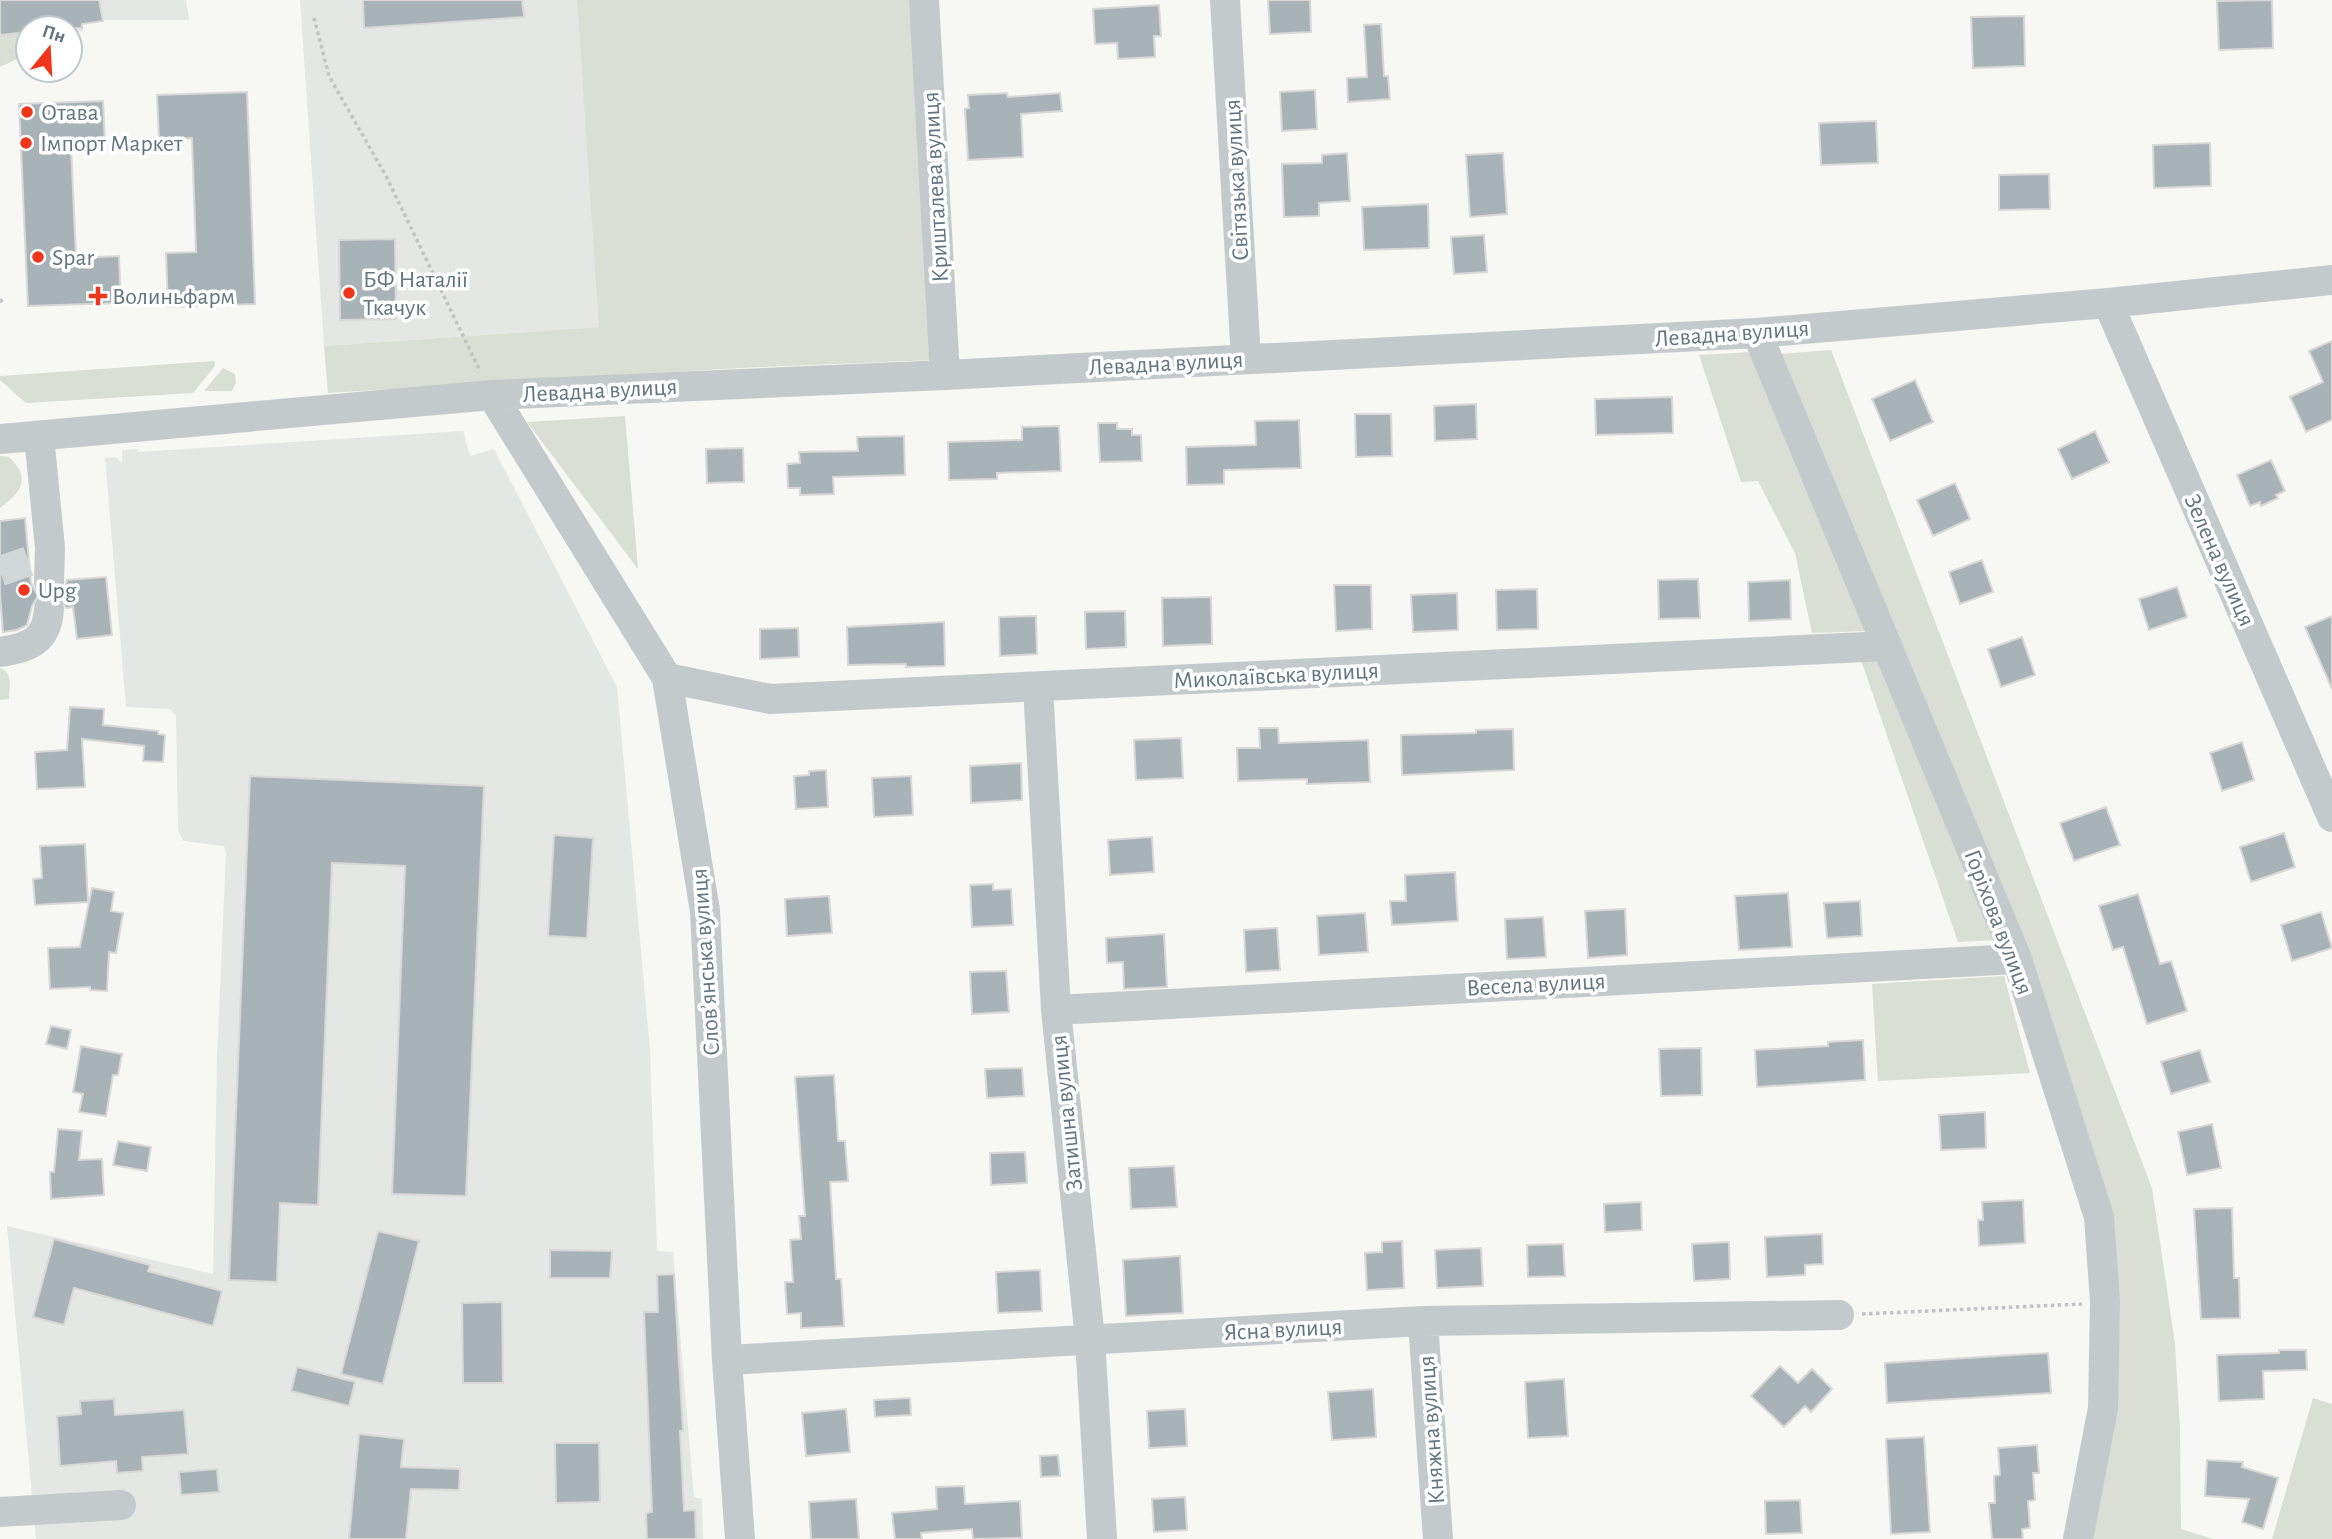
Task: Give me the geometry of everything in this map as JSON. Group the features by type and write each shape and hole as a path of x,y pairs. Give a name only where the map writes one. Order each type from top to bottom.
{"street":[{"name":"Кришталева вулиця","path":"924,0 945,375"},
{"name":"Світязька вулиця","path":"1225,0 1246,359"},
{"name":"Левадна вулиця","path":"0,439 492,395 945,375 1757,333 2108,303 2332,280"},
{"name":"Зелена вулиця","path":"2108,303 2332,817"},
{"name":"Горіхова вулиця","path":"1757,333 2017,959 2099,1217 2105,1303 2103,1408 2078,1539"},
{"name":"Словʼянська вулиця","path":"492,395 667,678 705,911 727,1360 740,1539"},
{"path":"0,652 15,650 40,639 48,622 39,436"},
{"name":"Миколаївська вулиця","path":"667,678 769,699 1886,646"},
{"name":"Затишна вулиця","path":"1038,687 1056,1010 1090,1339 1102,1539"},
{"name":"Весела вулиця","path":"1056,1010 2017,959"},
{"name":"Ясна вулиця","path":"727,1360 1423,1321 1839,1315"},
{"name":"Княжна вулиця","path":"1423,1321 1438,1539"},
{"path":"0,1512 121,1505"}],"path":[{"path":"314,18 329,76 386,176 492,395"},
{"path":"1839,1315 2105,1303"}],"shaded area":[{"path":"0,0 186,0 189,20 105,20 84,24 84,14 14,14 14,34 0,35"},
{"path":"300,0 577,0 600,327 324,346"},
{"path":"577,0 936,0 957,359 740,368 328,393 324,346 599,327"},
{"path":"14,34 14,60 0,67 0,35"},
{"path":"1831,350 2152,1188 2175,1344 2180,1430 2181,1529 2213,1539 2090,1539 2111,1215 1780,354"},
{"path":"1753,352 1870,631 1812,633 1795,553 1758,481 1741,482 1699,355"},
{"path":"214,361 215,366 193,393 26,403 0,380 0,376"},
{"path":"223,368 235,374 236,382 232,391 204,391"},
{"path":"625,416 638,569 527,422"},
{"path":"463,431 470,456 494,449 617,687 650,1050 657,1251 673,1252 694,1497 702,1499 703,1539 36,1539 7,1226 213,1274 217,1057 226,853 224,846 183,841 178,830 176,715 170,709 126,707 105,458 115,457 122,463 122,450 137,449 138,452"},
{"path":"0,456 9,457 22,479 18,491 0,508"},
{"path":"1881,659 1997,940 1958,942 1861,660"},
{"path":"0,668 9,677 9,699 0,700"},
{"path":"2004,976 2030,1073 1878,1081 1872,984"},
{"path":"2313,1398 2332,1404 2332,1539 2272,1539"}],"building":[{"path":"0,0 99,0 103,21 84,24 84,14 14,14 14,34 0,35"},
{"path":"363,0 522,0 524,17 364,28"},
{"path":"1268,0 1310,0 1311,32 1270,34"},
{"path":"2272,0 2273,48 2219,50 2217,1"},
{"path":"1159,5 1161,36 1154,36 1155,57 1118,59 1117,43 1095,44 1093,9"},
{"path":"2024,16 2025,66 1973,68 1971,17"},
{"path":"1381,24 1384,76 1388,76 1390,99 1348,102 1347,78 1367,77 1364,25"},
{"path":"1315,90 1317,129 1282,131 1280,92"},
{"path":"247,92 255,304 168,307 166,253 196,252 192,138 159,140 157,95"},
{"path":"1007,93 1008,97 1060,93 1062,111 1021,114 1023,157 968,160 965,109 969,108 968,95"},
{"path":"103,101 105,145 71,146 76,258 119,256 121,303 28,306 19,104"},
{"path":"1876,121 1878,163 1821,165 1819,123"},
{"path":"2210,143 2211,186 2154,188 2153,145"},
{"path":"1347,153 1350,201 1319,203 1319,216 1284,217 1282,164 1322,163 1322,155"},
{"path":"1503,153 1507,214 1470,217 1466,155"},
{"path":"2049,174 2050,209 1999,210 1999,175"},
{"path":"1428,204 1429,248 1364,250 1362,207"},
{"path":"1484,235 1487,272 1454,274 1451,237"},
{"path":"395,239 396,319 340,320 339,240"},
{"path":"2332,341 2332,420 2306,432 2290,397 2323,382 2309,351"},
{"path":"1915,380 1933,422 1890,441 1872,399"},
{"path":"1672,397 1673,433 1596,435 1595,399"},
{"path":"1476,404 1477,439 1435,441 1434,406"},
{"path":"1355,414 1391,414 1392,456 1356,457"},
{"path":"1299,420 1301,468 1224,470 1224,484 1187,485 1186,447 1256,445 1255,421"},
{"path":"1098,423 1117,423 1117,429 1132,429 1132,435 1141,435 1142,461 1100,462"},
{"path":"1059,426 1061,471 997,473 997,479 949,480 948,442 1022,440 1022,427"},
{"path":"2095,431 2109,462 2072,479 2058,449"},
{"path":"904,436 905,475 833,477 834,494 800,495 800,488 788,488 787,464 800,463 799,452 858,451 857,437"},
{"path":"743,448 744,482 707,483 706,449"},
{"path":"2271,460 2285,491 2276,495 2278,498 2261,506 2260,502 2250,506 2237,475"},
{"path":"1955,483 1970,519 1933,536 1917,500"},
{"path":"25,518 31,583 38,596 27,625 3,632 0,521"},
{"path":"1982,560 1993,592 1960,604 1949,572"},
{"path":"106,577 112,635 77,639 73,607 66,608 60,595 67,580"},
{"path":"1698,579 1700,618 1659,619 1658,580"},
{"path":"1790,580 1791,619 1749,621 1748,582"},
{"path":"1334,585 1371,585 1372,629 1336,631"},
{"path":"2177,587 2187,617 2149,630 2139,599"},
{"path":"1537,589 1538,629 1497,630 1496,590"},
{"path":"1457,593 1458,630 1413,632 1411,595"},
{"path":"1211,597 1212,644 1163,646 1162,598"},
{"path":"1125,611 1126,647 1086,649 1085,612"},
{"path":"1036,616 1037,654 1000,656 999,617"},
{"path":"2332,616 2332,689 2305,627"},
{"path":"944,622 945,666 848,665 847,627"},
{"path":"798,628 799,657 760,659 760,629"},
{"path":"2022,637 2035,675 2001,687 1988,649"},
{"path":"70,707 104,709 103,725 158,731 158,734 165,735 163,762 143,761 144,746 82,739 85,787 37,789 35,752 67,750"},
{"path":"1259,728 1278,728 1279,743 1368,740 1370,782 1307,784 1307,779 1238,781 1237,748 1260,748"},
{"path":"1513,729 1514,770 1402,775 1401,735"},
{"path":"1181,738 1183,778 1136,780 1134,740"},
{"path":"2242,742 2254,780 2222,791 2210,753"},
{"path":"1021,763 1022,800 971,803 970,766"},
{"path":"826,770 828,807 796,809 794,776 809,775 809,771"},
{"path":"250,776 484,786 466,1196 392,1194 405,866 332,863 318,1205 280,1203 277,1282 229,1280"},
{"path":"911,776 913,815 874,817 872,778"},
{"path":"2106,807 2120,845 2074,861 2060,823"},
{"path":"2284,833 2295,867 2251,882 2240,847"},
{"path":"554,835 593,838 587,938 548,936"},
{"path":"1152,837 1154,872 1110,875 1108,840"},
{"path":"85,844 88,902 35,905 33,879 42,878 40,846"},
{"path":"1455,872 1458,921 1392,925 1390,901 1406,901 1405,875"},
{"path":"993,884 993,890 1011,889 1013,925 972,927 970,885"},
{"path":"92,888 114,892 111,911 123,913 116,953 109,952 107,991 90,990 90,987 50,989 48,948 80,947"},
{"path":"1788,893 1792,947 1739,950 1735,896"},
{"path":"2138,894 2160,964 2171,961 2187,1011 2147,1024 2123,947 2113,950 2099,906"},
{"path":"829,896 832,933 787,936 785,899"},
{"path":"1860,901 1862,936 1827,938 1824,903"},
{"path":"1625,909 1627,955 1588,958 1585,911"},
{"path":"2321,912 2332,948 2292,961 2281,925"},
{"path":"1365,913 1368,952 1319,955 1317,916"},
{"path":"1543,917 1546,957 1507,959 1505,919"},
{"path":"1277,928 1280,970 1246,972 1244,930"},
{"path":"1164,934 1167,987 1124,989 1123,962 1107,963 1106,938"},
{"path":"1006,971 1009,1012 972,1014 970,972"},
{"path":"51,1026 71,1030 67,1049 46,1044"},
{"path":"1863,1040 1865,1080 1757,1087 1755,1050 1828,1046 1828,1042"},
{"path":"81,1046 122,1054 118,1075 113,1075 106,1116 79,1112 83,1094 73,1092"},
{"path":"1701,1048 1702,1095 1661,1096 1659,1049"},
{"path":"2200,1050 2210,1082 2171,1094 2161,1062"},
{"path":"1022,1068 1024,1096 987,1098 985,1069"},
{"path":"834,1075 838,1141 845,1141 848,1181 830,1182 836,1279 841,1279 844,1326 801,1328 801,1313 787,1314 785,1282 793,1282 790,1240 801,1239 799,1216 805,1216 795,1077"},
{"path":"1985,1112 1986,1148 1941,1150 1939,1115"},
{"path":"2212,1124 2221,1168 2187,1175 2178,1132"},
{"path":"58,1129 82,1131 79,1160 102,1159 104,1195 51,1199 50,1172 54,1172"},
{"path":"118,1141 151,1147 147,1171 113,1165"},
{"path":"1025,1152 1027,1183 991,1185 990,1153"},
{"path":"1174,1166 1177,1207 1131,1209 1129,1168"},
{"path":"2023,1200 2025,1243 1979,1246 1978,1220 1983,1220 1982,1202"},
{"path":"1641,1202 1642,1230 1605,1232 1604,1204"},
{"path":"2232,1208 2234,1278 2239,1278 2240,1318 2201,1319 2194,1209"},
{"path":"378,1231 419,1241 383,1384 341,1374"},
{"path":"1822,1234 1823,1264 1805,1265 1805,1275 1767,1277 1765,1237"},
{"path":"54,1239 150,1265 148,1271 222,1291 213,1326 74,1288 64,1325 33,1317"},
{"path":"1402,1241 1404,1288 1367,1290 1365,1253 1382,1252 1382,1242"},
{"path":"1729,1242 1730,1279 1694,1281 1692,1244"},
{"path":"1563,1244 1565,1276 1528,1277 1527,1245"},
{"path":"1481,1248 1483,1286 1437,1288 1435,1250"},
{"path":"550,1250 612,1251 610,1278 550,1278"},
{"path":"1180,1256 1183,1313 1126,1316 1123,1260"},
{"path":"1040,1270 1042,1311 998,1313 996,1272"},
{"path":"674,1274 683,1431 680,1431 684,1511 695,1510 696,1539 647,1539 646,1513 652,1512 644,1312 658,1312 657,1275"},
{"path":"502,1302 503,1383 463,1383 462,1303"},
{"path":"2279,1350 2306,1350 2307,1370 2263,1371 2264,1399 2219,1401 2217,1355 2279,1353"},
{"path":"2048,1353 2051,1393 1887,1403 1885,1363"},
{"path":"1780,1366 1798,1383 1812,1369 1832,1389 1811,1412 1805,1406 1784,1427 1751,1396"},
{"path":"297,1367 355,1382 349,1406 291,1391"},
{"path":"1564,1379 1568,1436 1528,1438 1525,1382"},
{"path":"1373,1389 1376,1437 1332,1440 1328,1392"},
{"path":"910,1398 911,1415 875,1417 874,1400"},
{"path":"114,1399 115,1415 184,1410 188,1454 142,1457 143,1471 117,1473 116,1461 60,1466 57,1416 81,1414 80,1401"},
{"path":"846,1409 850,1452 806,1456 802,1413"},
{"path":"1185,1409 1187,1446 1149,1448 1147,1411"},
{"path":"359,1434 404,1439 401,1467 460,1469 459,1490 411,1489 406,1539 349,1539"},
{"path":"1924,1437 1930,1532 1891,1534 1886,1439"},
{"path":"555,1443 599,1443 600,1502 556,1503"},
{"path":"2037,1445 2039,1473 2033,1473 2035,1500 2028,1501 2030,1528 2022,1529 2023,1539 1992,1539 1989,1503 1995,1503 1994,1476 2000,1475 1998,1448"},
{"path":"1058,1455 1060,1476 1041,1477 1040,1456"},
{"path":"2207,1460 2243,1462 2242,1467 2278,1478 2263,1529 2242,1522 2249,1499 2205,1496"},
{"path":"217,1469 219,1492 181,1495 179,1472"},
{"path":"964,1486 965,1504 1020,1501 1022,1538 973,1539 972,1529 921,1533 922,1539 895,1539 892,1513 937,1509 936,1487"},
{"path":"1185,1497 1187,1530 1154,1532 1152,1499"},
{"path":"856,1499 859,1539 811,1539 809,1502"},
{"path":"1800,1500 1802,1533 1766,1534 1765,1501"}],"tunnel":[{"path":"0,571 29,561"}],"place":[{"name":"Отава","path":"27,112"},
{"name":"Імпорт Маркет","path":"26,143"},
{"name":"Spar","path":"38,257"},
{"name":"БФ Наталії Ткачук","path":"349,293"},
{"name":"Волиньфарм","path":"98,296"},
{"name":"Upg","path":"24,590"}]}
